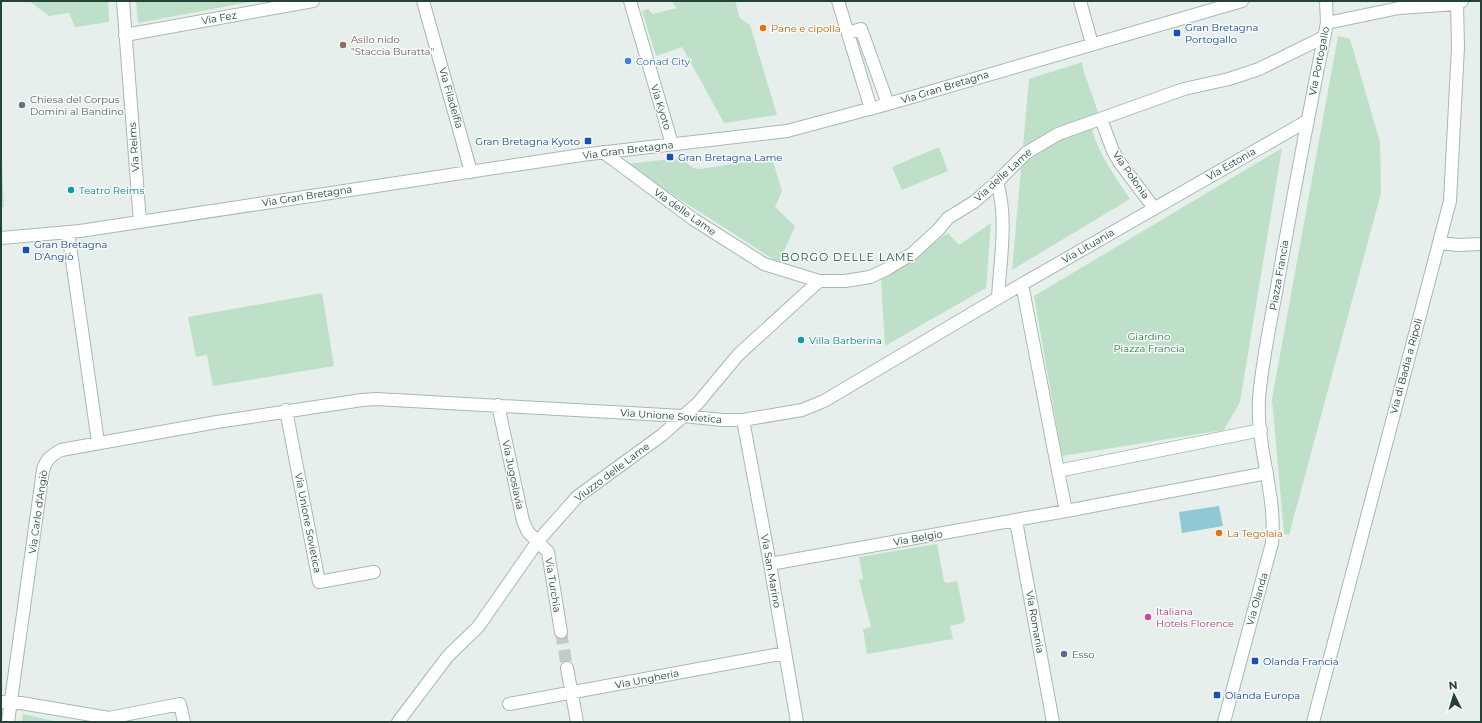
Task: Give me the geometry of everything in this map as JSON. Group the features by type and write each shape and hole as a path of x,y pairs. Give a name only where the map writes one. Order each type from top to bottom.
{"street":[{"name":"Via Reims","path":"123,1 140,222"},
{"name":"Via Fez","path":"125,35 313,1"},
{"name":"Via Filadelfia","path":"423,1 471,172"},
{"name":"Via Kyoto","path":"630,1 672,144"},
{"path":"838,1 871,109"},
{"path":"1080,1 1092,44"},
{"name":"Via Gran Bretagna","path":"1,238 68,232 140,222 603,152 787,131 871,109 1242,1"},
{"name":"Via Portogallo","path":"1307,121 1327,22 1326,1"},
{"path":"1327,22 1399,8 1460,3"},
{"name":"Via di Badia a Ripoli","path":"1312,722 1450,201 1460,3"},
{"path":"848,33 861,29 888,104"},
{"name":"Via delle Lame","path":"603,152 693,219 764,264 819,281 851,280 870,277 887,269 913,253 948,218 974,202 997,182 1019,159 1035,147 1063,132 1184,89 1229,79 1259,69 1324,37"},
{"name":"Via Polonia","path":"1101,119 1110,144 1120,163 1154,208"},
{"name":"Via Estonia","path":"1154,208 1307,121"},
{"name":"Piazza Francia","path":"1267,473 1261,430 1259,400 1307,121"},
{"path":"997,182 1000,191 1002,212 998,298"},
{"name":"Via Lituania","path":"1022,284 1154,208"},
{"path":"68,232 98,442"},
{"path":"1440,243 1458,245 1481,244"},
{"name":"Viuzzo delle Lame","path":"398,722 448,656 478,627 538,541 577,497 662,435 698,403 738,355 819,281"},
{"path":"1022,284 1066,511 1267,473"},
{"name":"Via Unione Sovietica","path":"98,442 286,410 376,399 683,416 717,420 743,420 802,410 818,404 1022,284"},
{"name":"Via Jugoslavia","path":"498,405 523,521 528,532 538,541"},
{"name":"Via Unione Sovietica","path":"286,410 319,582 374,572"},
{"name":"Via San Marino","path":"743,420 770,564 797,722"},
{"path":"1058,471 1261,430"},
{"name":"Via Carlo d'Angiò","path":"8,722 6,701 45,464 51,455 62,450 98,442"},
{"name":"Via Olanda","path":"1224,722 1272,543 1272,521 1267,473"},
{"name":"Via Belgio","path":"770,564 1066,511"},
{"name":"Via Romania","path":"1016,521 1053,722"},
{"name":"Via Turchia","path":"538,541 548,552 561,632"},
{"name":"Via Ungheria","path":"509,704 785,653"},
{"path":"568,668 577,722"},
{"path":"6,701 109,718 180,704 184,722"}],"green space":[{"path":"29,1 108,1 109,22 75,27 69,13 49,16"},
{"path":"136,1 255,1 138,23"},
{"path":"681,1 735,1 740,18 750,25 777,115 724,123 682,47 656,56 642,11 648,9 653,14 677,8 672,3"},
{"path":"1338,36 1350,39 1380,142 1381,193 1289,535 1284,534 1272,399"},
{"path":"1082,62 1099,115 1090,118 1092,129 1100,151 1111,171 1130,199 1012,270 1029,79"},
{"path":"1,141 4,207 1,207"},
{"path":"939,147 948,171 902,190 892,167"},
{"name":"Giardino Piazza Francia","path":"1282,148 1240,402 1224,430 1062,456 1034,296"},
{"path":"682,158 693,168 700,169 772,158 782,191 775,207 795,226 779,263 625,164"},
{"path":"991,223 986,288 885,346 881,279 948,233 959,245"},
{"path":"322,293 334,366 213,386 207,355 196,357 188,317"},
{"path":"937,544 944,581 947,583 957,581 965,619 963,623 950,626 953,639 867,654 863,629 871,627 859,580 863,579 859,557"},
{"path":"23,714 58,722 22,722"}],"water":[{"path":"1219,506 1223,526 1182,533 1179,512"}],"tunnel":[{"path":"561,632 567,668"}],"place":[{"name":"Pane e cipolla","path":"763,28"},
{"name":"Gran Bretagna Portogallo","path":"1177,33"},
{"name":"Asilo nido \"Staccia Buratta\"","path":"343,45"},
{"name":"Conad City","path":"628,61"},
{"name":"Chiesa del Corpus Domini al Bandino","path":"22,105"},
{"name":"Gran Bretagna Kyoto","path":"588,141"},
{"name":"Gran Bretagna Lame","path":"670,157"},
{"name":"Teatro Reims","path":"71,190"},
{"name":"Gran Bretagna D'Angiò","path":"26,250"},
{"name":"Villa Barberina","path":"801,340"},
{"name":"La Tegolaia","path":"1219,533"},
{"name":"Italiana Hotels Florence","path":"1148,617"},
{"name":"Esso","path":"1064,654"},
{"name":"Olanda Francia","path":"1255,661"},
{"name":"Olanda Europa","path":"1217,695"}],"district":[{"name":"BORGO DELLE LAME","path":"848,257"}]}
